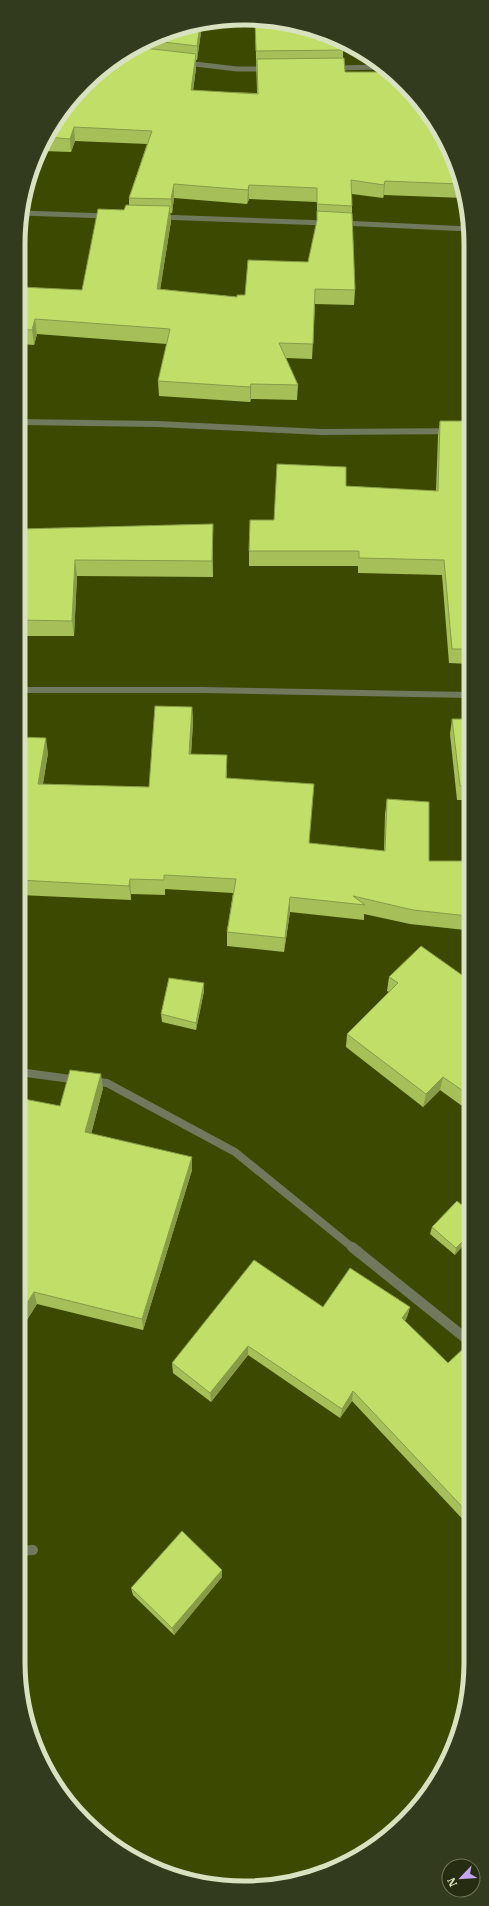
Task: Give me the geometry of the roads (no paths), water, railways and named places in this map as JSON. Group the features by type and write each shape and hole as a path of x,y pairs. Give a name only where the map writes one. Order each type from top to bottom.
{"street":[{"path":"182,62 236,69 268,69"},
{"path":"332,68 374,67"},
{"path":"27,213 116,216"},
{"path":"155,217 464,229"},
{"path":"25,422 157,424 322,432 464,431"},
{"path":"25,690 203,690 464,695"},
{"path":"25,1073 107,1083 235,1152 464,1337"},
{"path":"25,1551 33,1550"}]}
